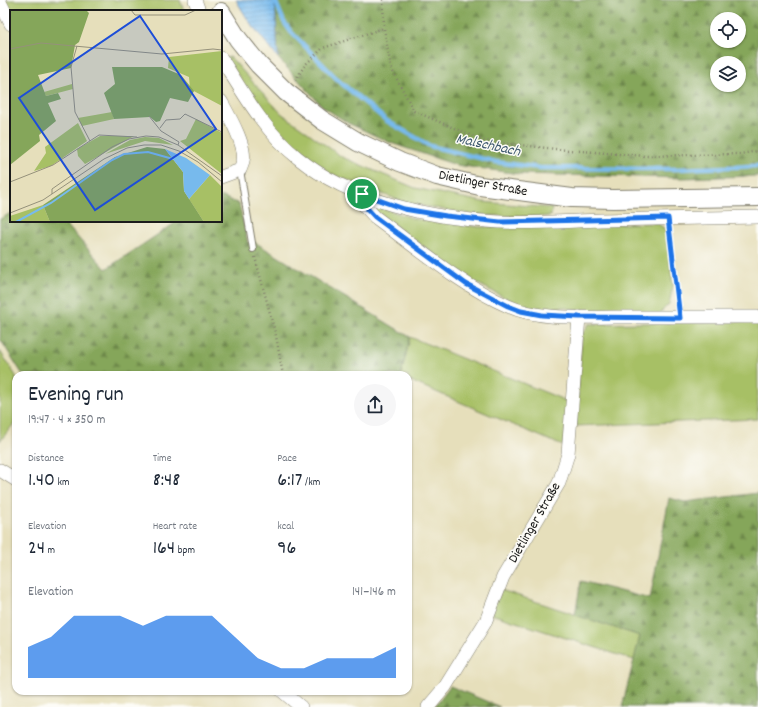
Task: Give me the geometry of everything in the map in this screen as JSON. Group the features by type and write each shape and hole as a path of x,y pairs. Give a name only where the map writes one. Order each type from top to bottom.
{"main road":[{"name":"Dietlinger Straße","path":"214,0 220,10"},
{"name":"Dietlinger Straße","path":"222,14 238,39 260,65 286,92 322,120 358,142 400,162 437,176 480,186 572,198 613,199 758,197"}],"street":[{"path":"195,0 199,10"},
{"path":"0,2 10,22"},
{"name":"Dietlinger Straße","path":"222,60 269,130 286,148 320,174 362,194 404,209 468,219 500,222 758,217"},
{"path":"222,103 235,128 244,153 244,161 240,170 222,177"},
{"path":"362,194 362,203 375,217 466,284 508,306 521,311 542,315 579,317 758,317"},
{"name":"Dietlinger Straße","path":"428,707 445,687 486,621 503,577 559,483 568,454 579,317"},
{"path":"0,470 12,478"},
{"path":"287,695 301,707"}],"lane":[{"path":"240,170 253,249"}],"path":[{"path":"383,0 384,28 390,68 414,111 484,141 556,149 645,156 740,154 758,151"},
{"path":"306,64 322,48 384,28"},
{"path":"668,218 680,318"},
{"path":"253,249 276,336 282,371"}],"green space":[{"path":"4,0 180,0 184,10 10,10"},
{"path":"275,0 758,0 758,176 682,178 519,174 456,165 391,143 348,123 322,106 278,58"},
{"path":"230,57 281,113 342,157 415,188 483,202 552,208 551,216 535,217 474,215 406,203 329,173 273,126 226,58"},
{"path":"222,196 239,204 248,243 256,243 410,337 402,371 20,371 0,339 0,219 10,214 10,222 64,222 106,269 176,222 222,222"},
{"path":"374,205 415,219 479,227 657,223 665,229 673,286 669,304 658,315 583,313 563,307 543,309 523,307 465,277 372,209"},
{"path":"758,321 758,419 576,426 582,334 589,324"},
{"path":"410,337 569,402 563,446 412,382 412,371 402,371"},
{"path":"0,351 13,371 12,426 0,441"},
{"path":"758,493 758,707 622,707 640,636 575,615 581,581 650,599 669,498 685,502"},
{"path":"501,590 640,636 634,660 491,614"},
{"path":"450,686 500,707 434,707"}],"water":[{"path":"236,0 275,0 278,58 248,20"}],"waterway":[{"name":"Malschbach","path":"275,0 284,22 291,32 340,82 387,121 430,146 496,162 540,168 676,169 758,166"}],"route":[{"path":"362,194 404,209 475,220 500,222 668,218 680,318 542,315 521,311 508,306 466,284 375,217 362,203 362,194"}]}
